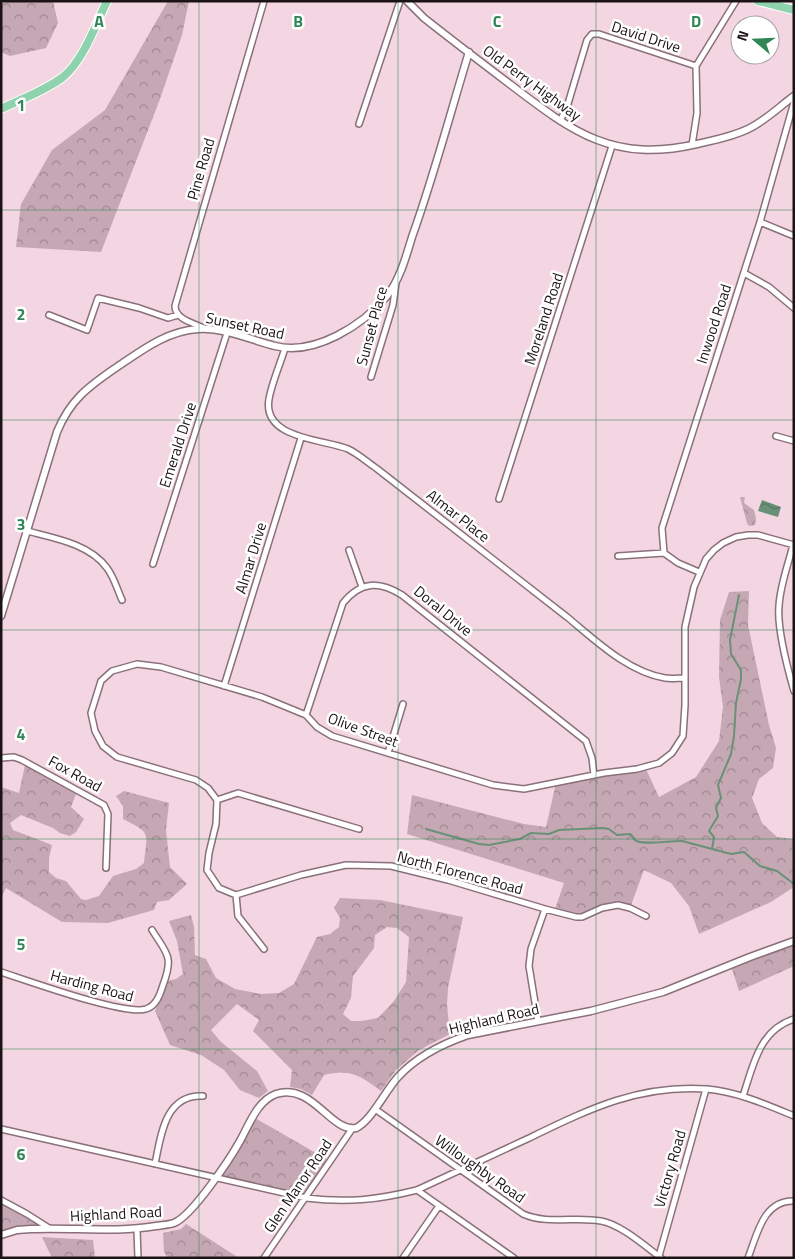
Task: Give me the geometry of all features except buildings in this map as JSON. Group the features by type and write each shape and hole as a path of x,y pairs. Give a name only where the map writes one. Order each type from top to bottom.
{"main road":[{"path":"1,109 43,90 68,72 83,50 107,1"},
{"path":"758,1 794,10"}],"street":[{"name":"Pine Road","path":"178,315 174,309 175,302 264,1"},
{"path":"359,124 400,1"},
{"name":"Old Perry Highway","path":"407,1 424,18 560,121 589,137 612,146 657,150 725,138 748,130 794,96"},
{"path":"692,145 697,113 696,66 736,1"},
{"name":"David Drive","path":"560,121 567,107 587,40 592,34 598,34 696,66"},
{"name":"Sunset Road","path":"1,616 57,432 73,402 94,383 158,340 184,331 205,328 285,348 314,346 341,333 376,308 388,294 396,281 424,202 468,52"},
{"name":"Inwood Road","path":"664,553 662,528 760,222 794,102"},
{"name":"Moreland Road","path":"498,499 612,146"},
{"path":"760,222 794,236"},
{"path":"744,273 768,287 794,308"},
{"name":"Sunset Place","path":"371,377 393,306 396,281"},
{"path":"49,315 87,330 98,298 139,308 168,318 178,315 205,328"},
{"name":"Emerald Drive","path":"153,564 227,333"},
{"name":"Almar Place","path":"285,348 269,400 270,413 274,423 301,438 348,450 376,468 568,617 596,641 632,667 665,678 684,678"},
{"path":"776,436 794,441"},
{"name":"Almar Drive","path":"224,686 301,438"},
{"path":"27,531 77,546 97,557 110,572 122,600"},
{"name":"Olive Street","path":"217,800 208,788 196,780 117,757 103,746 95,731 91,712 101,681 112,671 137,664 161,667 262,697 306,715 318,727 332,736 493,785 524,789 645,767 660,762 672,753 683,736 685,627 700,572 714,550 736,537 758,535 793,545"},
{"path":"793,545 778,608 779,623 794,691"},
{"path":"306,715 343,603 351,593 362,587 349,550"},
{"path":"618,556 664,553 678,563 700,572"},
{"name":"Doral Drive","path":"362,587 382,586 391,588 402,595 586,741 592,758 594,775"},
{"path":"388,753 403,704"},
{"name":"Fox Road","path":"1,758 14,757 27,762 104,805 108,814 106,868"},
{"path":"264,949 238,916 236,896 219,888 207,870 216,824 217,800 238,793 359,829"},
{"name":"North Florence Road","path":"236,896 301,875 346,865 391,866 448,880 576,917 582,917 602,908 618,905 630,908 646,916"},
{"path":"538,1021 529,966 531,949 544,909"},
{"name":"Harding Road","path":"1,972 67,994 118,1008 148,1009 157,999 170,964 167,954 152,930"},
{"name":"Highland Road","path":"1,1235 23,1229 137,1229 170,1224 180,1220 193,1206 235,1149 259,1107 276,1094 287,1092 302,1096 339,1124 352,1129 362,1124 406,1069 444,1044 468,1035 591,1011 663,992 794,941"},
{"path":"744,1096 760,1046 772,1031 794,1019"},
{"path":"1,1129 306,1198 357,1201 386,1198 416,1190 595,1107 648,1092 669,1089 706,1089 744,1096 794,1116"},
{"name":"Victory Road","path":"660,1257 706,1089"},
{"path":"155,1164 168,1118 176,1104 192,1095 203,1096"},
{"name":"Willoughby Road","path":"375,1109 523,1214 536,1218 584,1219 607,1222 660,1257"},
{"name":"Glen Manor Road","path":"264,1258 352,1129"},
{"path":"416,1190 514,1258"},
{"path":"1,1200 49,1228"},
{"path":"748,1258 767,1213 777,1204 794,1201"},
{"path":"403,1258 439,1206"},
{"path":"137,1229 138,1258"}],"green space":[{"path":"53,1 58,23 46,48 10,56 1,52 1,3"},
{"path":"168,1 189,1 182,35 160,99 101,252 16,247 21,204 52,150 105,110"},
{"path":"740,497 745,497 744,503 754,510 755,525 749,526 747,523"},
{"path":"749,591 748,625 769,725 776,748 773,768 759,779 752,798 762,823 777,837 794,839 794,887 771,902 699,934 689,906 671,883 644,870 630,908 618,905 582,917 554,912 564,883 407,834 412,795 524,824 546,827 556,783 645,767 659,797 696,777 719,741 723,707 719,677 720,620 729,592"},
{"path":"25,765 76,794 71,807 84,819 76,832 70,836 21,815 10,823 13,830 52,845 49,858 49,872 56,878 66,881 81,899 86,900 99,896 113,876 136,869 144,863 146,835 139,828 123,819 123,806 116,796 124,791 169,803 166,830 170,867 187,884 169,900 157,902 154,910 108,923 62,922 6,888 1,898 1,787 19,793"},
{"path":"340,898 380,900 463,917 448,988 447,1005 450,1034 419,1050 396,1070 381,1091 355,1075 341,1072 324,1075 312,1095 301,1089 290,1087 292,1070 253,1031 259,1020 237,1004 211,1030 221,1042 257,1071 268,1091 259,1098 240,1090 224,1070 201,1055 170,1045 155,1011 167,981 176,979 183,974 177,941 169,921 191,915 194,927 195,955 206,959 216,978 235,989 261,994 279,993 294,984 317,937 330,934 339,927 340,918 334,908","holes":["387,927 397,928 409,937 406,982 394,1001 378,1018 351,1021 343,1014 351,998 353,976 374,948 375,935"]},
{"path":"794,946 794,966 739,991 732,969"},
{"path":"253,1117 330,1161 306,1198 215,1178"},
{"path":"1,1200 49,1228 1,1235"},
{"path":"186,1224 239,1258 168,1258 164,1252 163,1233 181,1229"},
{"path":"42,1237 93,1240 95,1258 52,1258"}],"water":[{"path":"762,500 781,507 778,517 758,511"}],"waterway":[{"path":"712,849 714,837 709,831 718,816 716,808 721,798 718,785 731,754 736,703 741,679 741,670 731,654 730,640 739,595"},
{"path":"426,829 489,845 520,839 531,833 549,834 559,830 603,828 609,829 617,835 630,834 638,842 682,841 731,854 744,852 760,866 777,871 794,884"}]}
